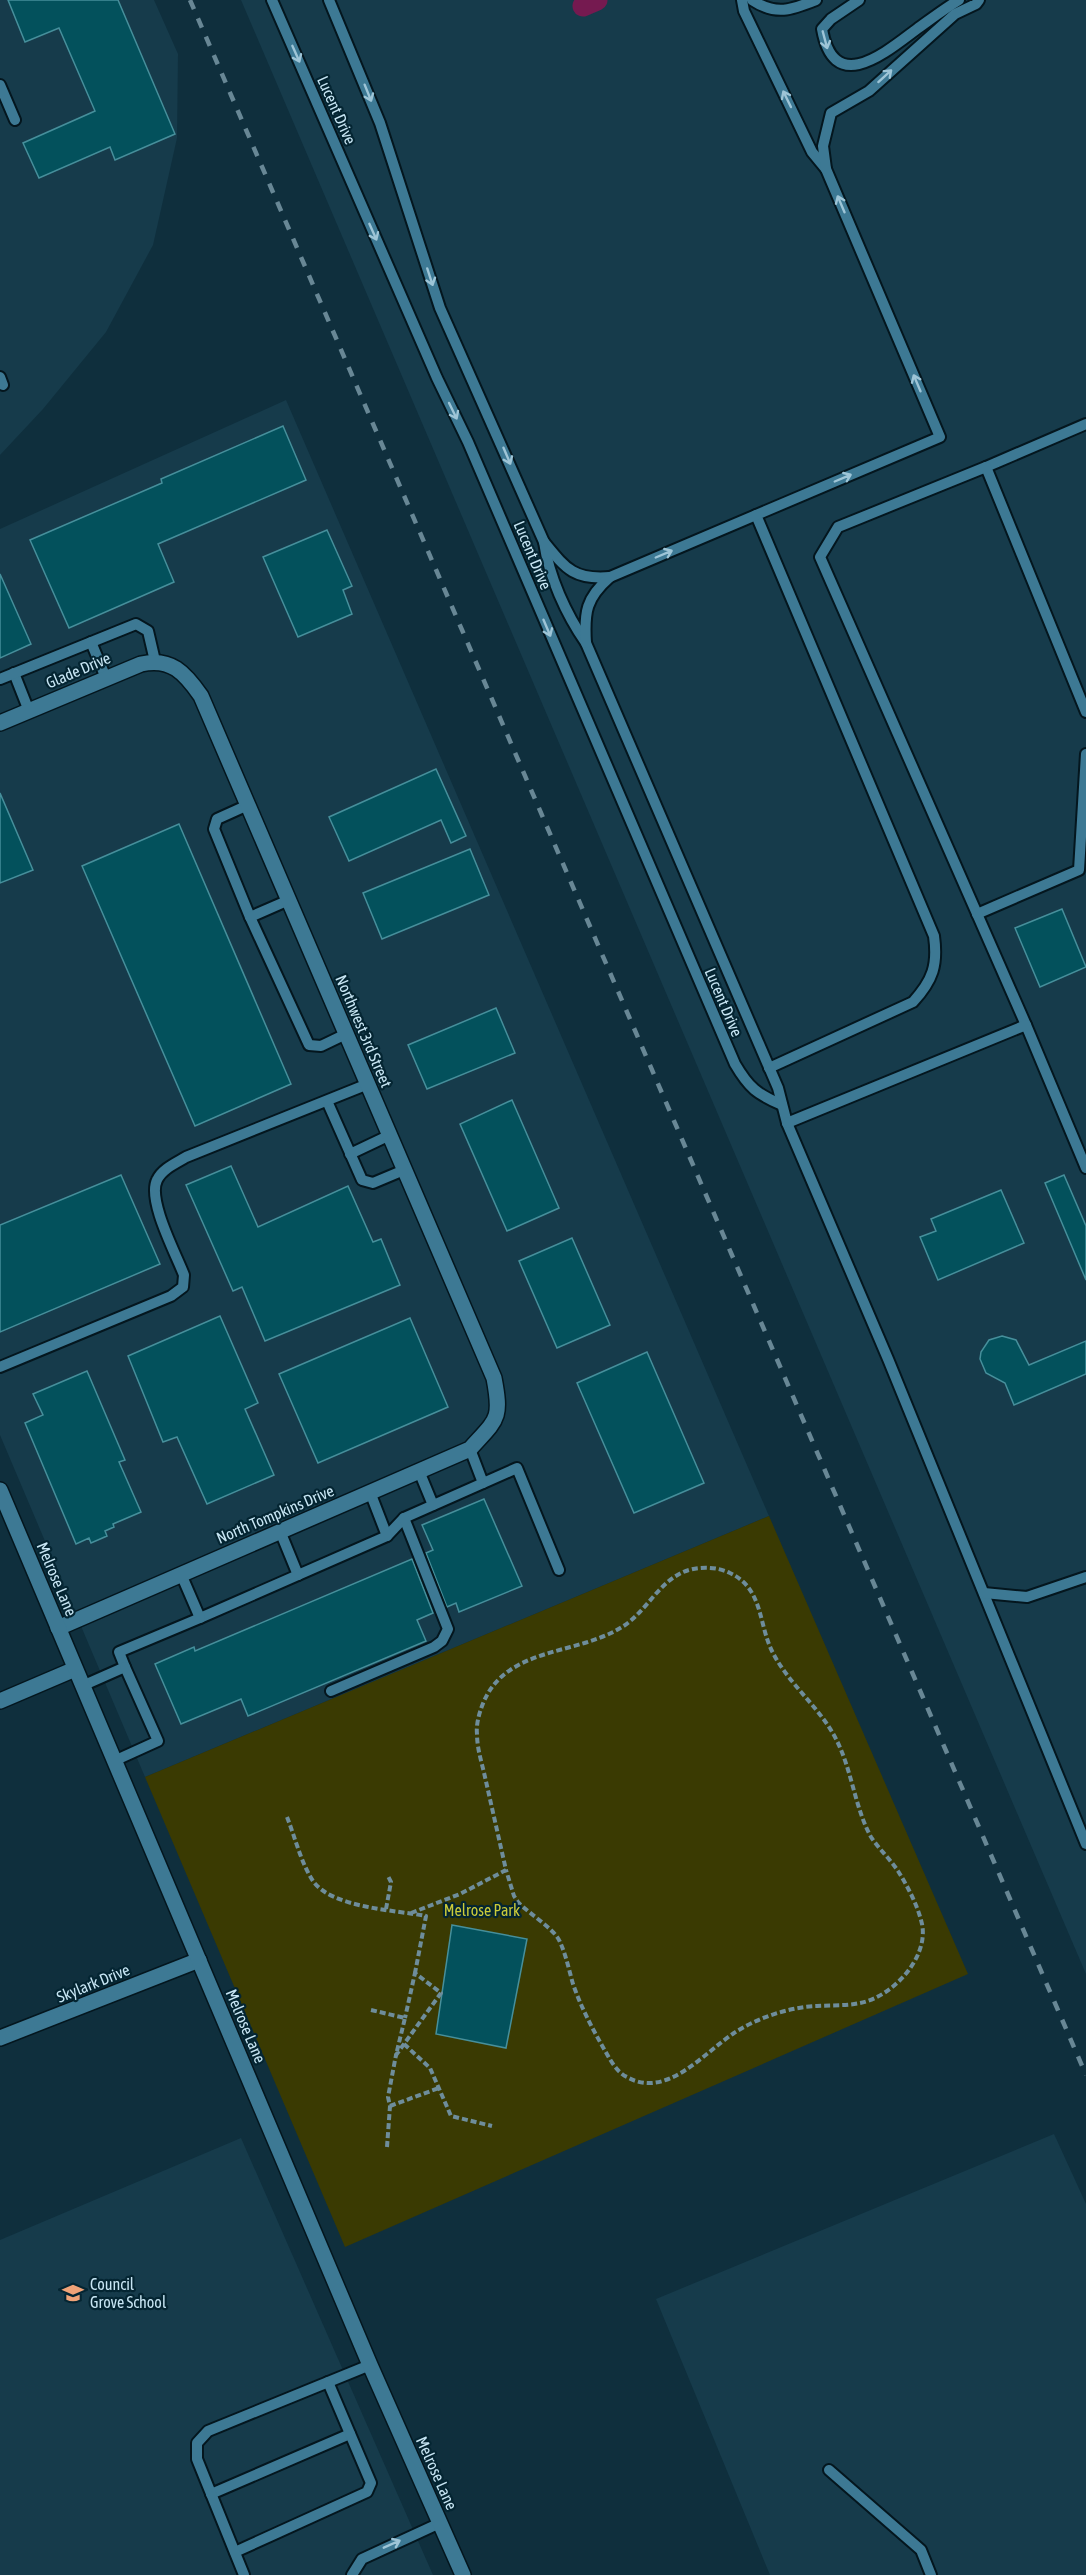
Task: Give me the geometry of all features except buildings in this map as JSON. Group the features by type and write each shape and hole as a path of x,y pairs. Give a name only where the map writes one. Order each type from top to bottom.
{"street":[{"name":"Northwest 3rd Street","path":"155,661 173,666 189,678 201,696 494,1378 499,1405 496,1420"},
{"name":"Glade Drive","path":"0,723 106,678 155,661"},
{"name":"North Tompkins Drive","path":"58,1628 470,1449 496,1420"},
{"name":"Melrose Lane","path":"0,1490 370,2365 463,2575"},
{"path":"0,1701 75,1669"},
{"name":"Skylark Drive","path":"0,2038 199,1960"}],"lane":[{"name":"Lucent Drive","path":"272,0 437,378 468,442 735,1065 747,1084 760,1095 782,1105"},
{"path":"329,0 380,123 440,309 544,542 566,568 578,575 593,578 610,577"},
{"path":"742,0 744,11 812,152 826,169"},
{"path":"752,0 774,10 794,9 816,0"},
{"path":"859,0 831,19 822,29 825,47 833,58 844,64 858,66 879,58 959,0"},
{"path":"586,643 587,606 597,588 610,577 940,437 826,169 823,146 831,113 869,91 955,14 976,4 979,0"},
{"path":"0,85 15,120"},
{"path":"1086,424 838,527 820,557 1026,1025 1086,1168"},
{"path":"986,467 1086,712"},
{"path":"756,515 934,936 936,953 934,969 927,986 913,1002 769,1068"},
{"path":"544,542 547,564 574,626 586,643 769,1068 788,1123 888,1359 1086,1844"},
{"path":"0,679 136,624 148,631 155,661"},
{"path":"92,642 106,678"},
{"path":"14,673 29,711"},
{"path":"977,914 1079,870 1086,754"},
{"path":"248,805 217,819 213,829 250,917 309,1045 321,1046 346,1034"},
{"path":"250,917 289,900"},
{"path":"788,1123 1026,1025"},
{"path":"0,1367 177,1292 183,1287 184,1275 154,1198 156,1182 164,1170 186,1157 368,1084"},
{"path":"327,1101 362,1180 373,1183 404,1170"},
{"path":"350,1154 390,1136"},
{"path":"470,1449 483,1483"},
{"path":"114,1761 158,1741 119,1652 387,1536 404,1518 517,1468 559,1570"},
{"path":"419,1471 433,1505"},
{"path":"370,1492 387,1536"},
{"path":"331,1691 434,1647 442,1641 448,1629 404,1518"},
{"path":"280,1531 298,1575"},
{"path":"181,1574 200,1617"},
{"path":"984,1593 1027,1597 1086,1577"},
{"path":"82,1686 125,1667"},
{"path":"244,2575 197,2459 197,2443 208,2431 370,2365"},
{"path":"235,2552 367,2492 371,2482 328,2382"},
{"path":"211,2494 350,2434"},
{"path":"829,2470 921,2550 931,2575"},
{"path":"352,2575 362,2559 440,2523"}],"path":[{"path":"703,1568 716,1569 730,1572 744,1582 754,1594 760,1607 766,1639 771,1651 789,1678 823,1717 836,1739 870,1835 897,1869 908,1888 919,1916 923,1939 911,1967 881,1995 863,2003 812,2006 782,2012 753,2022 677,2075 658,2082 643,2083 627,2078 615,2067 585,2013 559,1938 518,1902 506,1869 477,1734 482,1706 489,1692 498,1680 522,1662 588,1643 622,1628 679,1574 703,1568"},
{"path":"286,1817 309,1873 318,1886 332,1897 426,1916 388,2097 390,2106 387,2147"},
{"path":"411,1913 460,1894 506,1869"},
{"path":"386,1909 391,1882 388,1876"},
{"path":"396,2055 441,1993 415,1973"},
{"path":"371,2010 405,2019"},
{"path":"404,2044 430,2068 451,2116 492,2126"},
{"path":"390,2106 439,2088"}],"shaded area":[{"path":"0,0 154,0 178,54 177,138 153,245 106,332 43,409 0,455"},
{"path":"241,0 1086,0 1086,1974"},
{"path":"286,400 769,1516 145,1777 0,1435 0,529"},
{"path":"1054,2134 1086,2204 1086,2575 770,2575 656,2299"},
{"path":"241,2138 433,2575 0,2575 0,2240"}],"green space":[{"name":"Melrose Park","path":"769,1516 968,1974 345,2247 145,1777"}],"waterway":[{"path":"583,6 597,0"}],"railway":[{"path":"190,0 1086,2075"}],"place":[{"name":"Council Grove School","path":"73,2293"}]}
